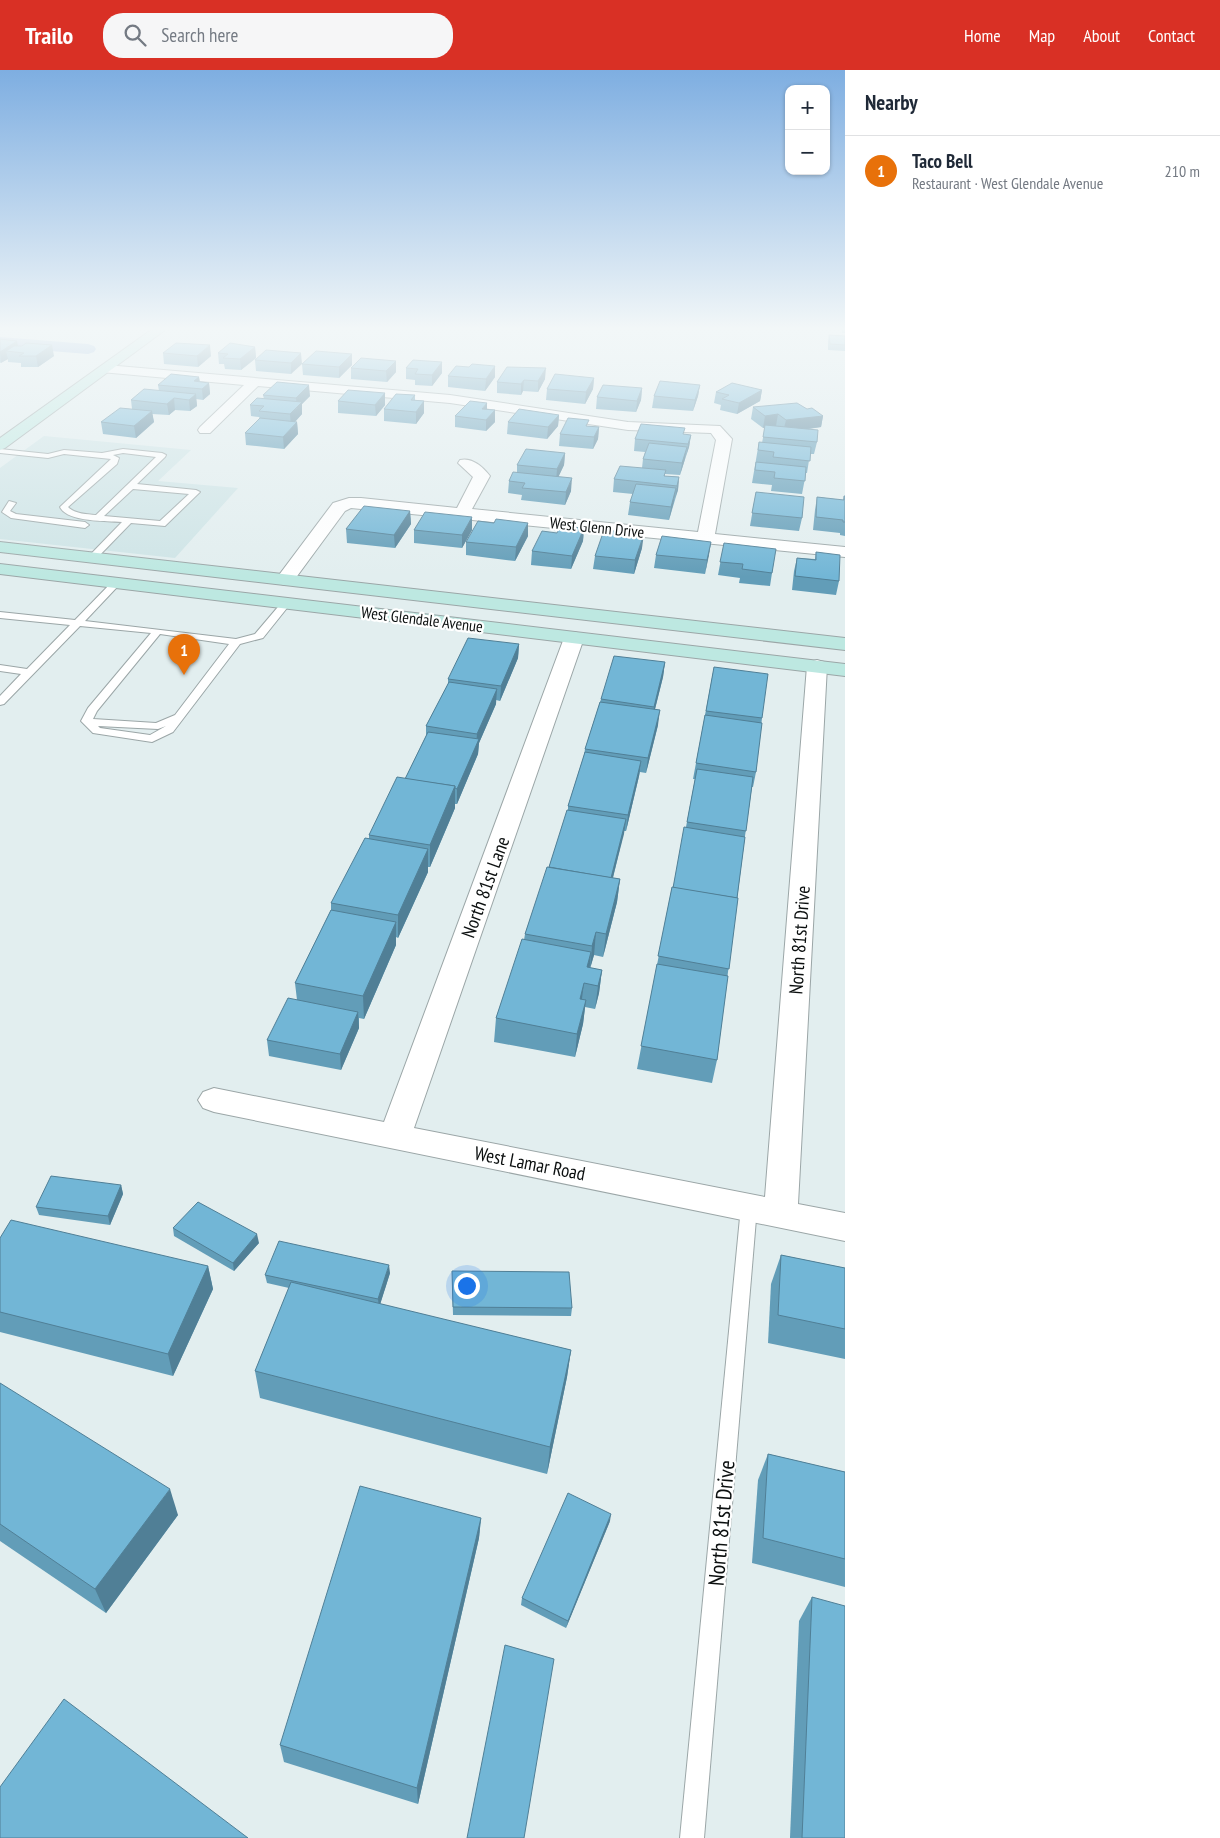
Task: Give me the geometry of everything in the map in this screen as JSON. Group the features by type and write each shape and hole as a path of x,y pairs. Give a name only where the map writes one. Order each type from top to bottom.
{"main road":[{"path":"0,446 46,413"},
{"name":"West Glendale Avenue","path":"0,547 845,644"},
{"name":"West Glendale Avenue","path":"0,569 845,670"},
{"path":"281,603 287,593 294,592 400,603 470,601"}],"street":[{"path":"205,430 223,413"},
{"path":"542,413 628,426 715,429 724,439 706,538"},
{"path":"462,513 482,476 466,462"},
{"name":"West Glenn Drive","path":"285,579 339,507 349,503 845,552"},
{"name":"North 81st Lane","path":"395,1136 574,638"},
{"name":"North 81st Drive","path":"780,1214 817,666"},
{"name":"West Lamar Road","path":"214,1100 845,1227"}],"lane":[{"path":"0,451 48,456 64,452 102,455 114,458 114,462 64,507 66,511 74,515 162,524 196,492 131,486"},
{"path":"97,518 162,455 123,451 102,455"},
{"path":"62,462 73,453"},
{"path":"12,503 6,508 6,512 14,516 121,529"},
{"path":"93,558 128,521"},
{"path":"0,702 116,583"},
{"path":"0,614 77,624 158,631 236,642 259,636 281,603"},
{"path":"19,627 29,618"},
{"path":"158,631 92,710 86,721 158,726 182,714 236,642"},
{"path":"0,668 30,672"},
{"name":"North 81st Drive","path":"692,1838 749,1207"}],"shaded area":[{"path":"44,436 191,450 158,481 238,488 175,558 0,539 0,468"}],"building":[{"path":"114,413 150,413 134,426 101,422"},
{"path":"458,413 493,413 486,420 455,416"},
{"path":"516,413 542,413 559,415 548,427 508,422"},
{"path":"760,413 818,413 823,416 786,420 778,414 765,416"},
{"path":"260,418 297,422 283,437 245,433"},
{"path":"568,418 589,420 586,426 599,427 594,437 560,434"},
{"path":"641,424 685,428 683,434 691,435 688,444 635,439"},
{"path":"765,425 818,430 817,442 763,437"},
{"path":"759,442 811,447 810,461 773,457 774,452 758,450"},
{"path":"649,443 687,447 682,463 643,459"},
{"path":"526,449 565,453 557,469 517,465"},
{"path":"756,462 806,467 805,481 774,478 775,472 755,470"},
{"path":"620,466 666,470 664,476 679,477 677,486 614,479"},
{"path":"513,472 572,478 566,492 522,488 525,483 509,481"},
{"path":"636,484 676,488 671,507 630,502"},
{"path":"756,492 804,497 802,518 752,513"},
{"path":"844,496 845,522 843,520 816,517 817,497 844,500"},
{"path":"364,506 410,511 394,535 346,529"},
{"path":"425,512 472,517 462,535 414,530"},
{"path":"496,519 528,523 516,547 466,542 478,521 494,523"},
{"path":"560,526 584,528 572,556 532,551 542,531 557,533"},
{"path":"604,530 644,534 635,560 595,556"},
{"path":"662,536 711,542 707,560 656,555"},
{"path":"724,543 776,549 772,573 742,569 743,564 720,562"},
{"path":"816,552 840,555 839,581 795,576 797,558 816,560"},
{"path":"468,638 519,644 501,686 448,679"},
{"path":"614,656 665,662 654,707 601,699"},
{"path":"714,667 768,674 762,718 706,711"},
{"path":"449,682 497,689 477,734 426,726"},
{"path":"600,702 660,710 648,758 585,749"},
{"path":"705,715 762,723 756,772 696,763"},
{"path":"428,732 479,739 457,789 455,786 405,779"},
{"path":"585,752 641,761 628,815 568,806"},
{"path":"697,769 753,777 746,831 687,822"},
{"path":"397,777 455,786 430,845 369,835"},
{"path":"567,810 626,819 611,878 549,867"},
{"path":"684,827 745,837 737,898 673,888"},
{"path":"365,838 428,849 398,915 331,903"},
{"path":"547,867 620,879 606,934 596,932 592,946 525,934"},
{"path":"672,887 738,898 729,969 658,956"},
{"path":"331,910 396,922 363,996 295,983"},
{"path":"522,939 591,952 587,967 602,970 598,986 584,983 580,999 586,1000 577,1034 496,1018"},
{"path":"657,964 728,976 717,1060 641,1046"},
{"path":"288,998 358,1012 340,1054 267,1040"},
{"path":"51,1176 121,1185 108,1216 36,1207"},
{"path":"198,1202 257,1234 233,1263 173,1228"},
{"path":"11,1220 208,1266 168,1354 0,1312 0,1238"},
{"path":"279,1241 389,1265 378,1299 265,1275"},
{"path":"781,1255 845,1268 845,1329 778,1315"},
{"path":"452,1271 569,1272 572,1308 453,1307"},
{"path":"291,1282 571,1350 550,1447 255,1371"},
{"path":"0,1383 170,1489 95,1589 0,1524"},
{"path":"768,1454 845,1472 845,1559 763,1538"},
{"path":"360,1486 481,1518 417,1788 280,1745"},
{"path":"568,1493 611,1514 568,1621 522,1598"},
{"path":"812,1597 845,1606 845,1838 802,1838"},
{"path":"505,1645 554,1659 524,1838 467,1838"},
{"path":"64,1699 248,1838 0,1838 0,1787"}],"place":[{"name":"Taco Bell","path":"184,675"}]}
